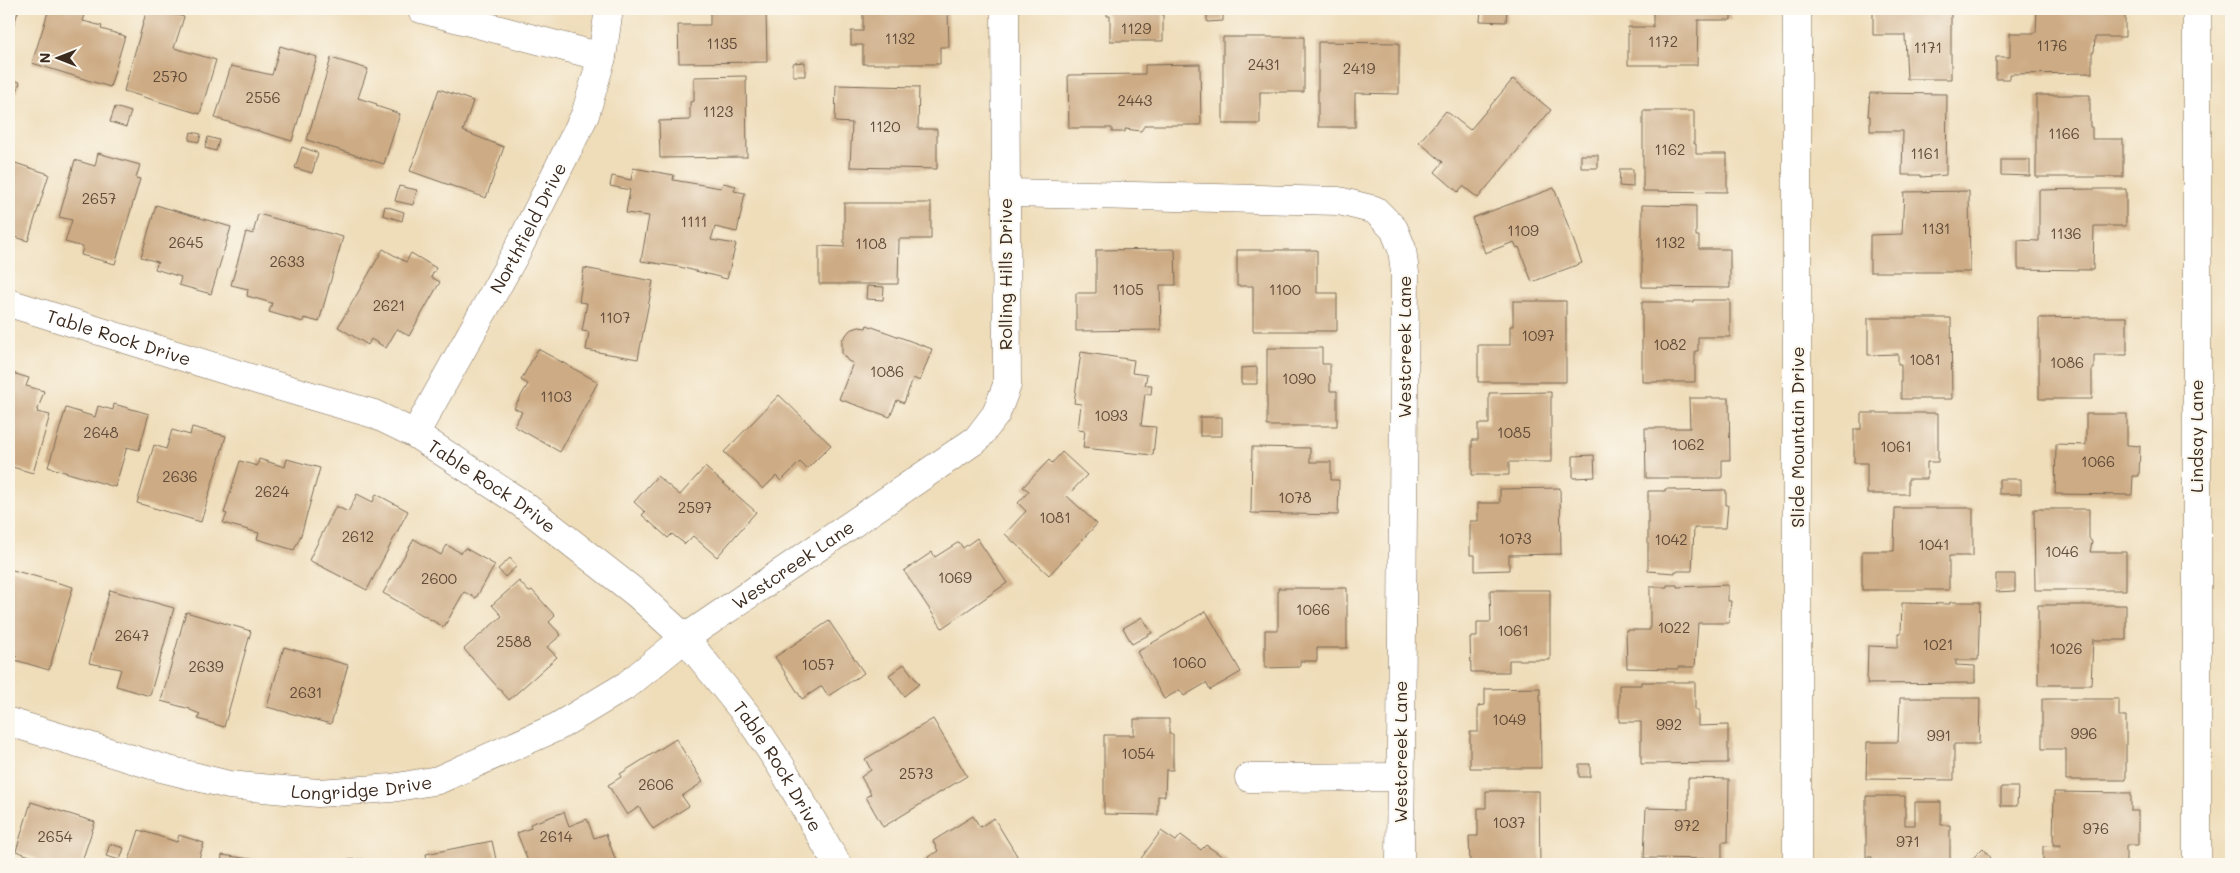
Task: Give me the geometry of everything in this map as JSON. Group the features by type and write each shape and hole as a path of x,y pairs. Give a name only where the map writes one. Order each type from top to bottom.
{"street":[{"path":"421,9 602,57"},
{"name":"Northfield Drive","path":"415,434 517,251 585,116 602,57 609,9"},
{"name":"Rolling Hills Drive","path":"901,490 977,439 996,414 1007,385 1005,9"},
{"name":"Slide Mountain Drive","path":"1796,9 1796,864"},
{"name":"Lindsay Lane","path":"2196,864 2197,9"},
{"name":"Westcreek Lane","path":"1005,193 1338,201 1375,210 1394,229 1402,249 1405,274 1400,864"},
{"name":"Table Rock Drive","path":"9,302 260,381 374,414 415,434 522,502 615,577 684,638 749,718 780,766 837,864"},
{"name":"Westcreek Lane","path":"684,638 901,490"},
{"name":"Longridge Drive","path":"9,722 165,769 229,785 318,793 392,788 438,780 557,727 627,685 684,638"},
{"path":"1249,778 1400,778"}],"building":[{"path":"9,9 19,9 9,40"},
{"path":"49,9 87,9 83,21 102,26 101,29 125,36 110,87 32,63"},
{"path":"147,9 155,9 184,17 174,48 216,60 200,114 124,91"},
{"path":"710,9 766,9 767,62 679,63 678,25 710,25"},
{"path":"894,9 935,9 935,12 948,12 949,47 940,47 940,64 863,64 863,45 851,45 851,31 863,31 863,12 894,12"},
{"path":"1107,9 1163,9 1163,41 1110,41 1110,16 1107,16"},
{"path":"1207,9 1223,9 1223,21 1207,22"},
{"path":"1481,9 1507,9 1506,22 1480,21"},
{"path":"1653,9 1731,9 1731,20 1698,20 1697,65 1628,65 1628,27 1653,27"},
{"path":"1873,9 1951,9 1951,79 1907,79 1905,35 1873,35"},
{"path":"2037,9 2125,9 2125,37 2095,37 2094,52 2092,52 2092,73 2010,74 2010,79 1996,79 1996,57 2010,57 2010,33 2036,33"},
{"path":"1223,37 1304,37 1304,92 1260,92 1260,124 1223,124"},
{"path":"1318,42 1399,43 1399,94 1355,93 1355,127 1318,127"},
{"path":"280,46 317,57 292,141 215,118 231,66 272,75"},
{"path":"331,58 368,69 358,98 400,114 384,164 307,140"},
{"path":"805,62 805,76 793,76 793,63"},
{"path":"1200,64 1201,125 1145,125 1141,131 1125,129 1125,132 1112,132 1112,128 1069,128 1068,75 1145,74 1145,65"},
{"path":"746,76 747,157 660,158 659,121 690,120 690,102 694,101 694,77"},
{"path":"9,79 20,82 15,97 9,94"},
{"path":"1513,79 1551,110 1478,198 1463,186 1458,192 1435,172 1443,162 1419,142 1446,111 1470,130"},
{"path":"836,85 919,87 918,129 937,129 937,169 850,167 852,123 835,122"},
{"path":"439,89 473,101 463,131 504,147 486,198 410,171"},
{"path":"1870,93 1947,94 1946,175 1921,177 1921,175 1902,175 1903,131 1870,131 1870,116 1868,116"},
{"path":"2036,95 2090,95 2092,139 2123,139 2123,177 2036,177"},
{"path":"115,107 131,112 126,127 110,122"},
{"path":"1643,111 1694,111 1694,144 1696,144 1696,154 1727,154 1727,192 1643,191"},
{"path":"191,132 201,134 199,142 189,140"},
{"path":"208,137 219,140 216,151 205,148"},
{"path":"302,147 318,153 312,173 295,168"},
{"path":"98,153 140,165 136,178 140,179 115,264 81,255 83,247 65,242 72,220 59,217 75,160 95,166"},
{"path":"1581,155 1598,155 1598,168 1581,168"},
{"path":"2001,160 2030,160 2030,176 2001,175"},
{"path":"9,161 49,174 28,241 9,235"},
{"path":"633,168 674,175 673,180 721,188 723,183 736,186 734,191 745,193 737,232 715,227 711,240 736,244 727,279 680,267 641,261 649,216 626,213 630,190 610,186 612,176 631,180"},
{"path":"1620,169 1633,169 1633,187 1619,186"},
{"path":"399,186 417,190 413,205 395,201"},
{"path":"1554,188 1582,263 1532,282 1519,247 1517,248 1514,242 1485,253 1472,218"},
{"path":"2126,189 2126,226 2094,226 2093,270 2018,269 2018,240 2039,241 2039,190"},
{"path":"1969,191 1970,272 1870,272 1870,235 1902,234 1904,192"},
{"path":"844,203 931,203 931,239 899,239 898,284 819,284 819,246 844,247"},
{"path":"156,205 231,227 211,294 179,285 181,277 155,269 158,262 141,257"},
{"path":"1642,205 1696,206 1696,236 1699,236 1699,249 1730,249 1730,288 1642,287"},
{"path":"385,206 404,212 402,221 383,215"},
{"path":"258,214 343,237 319,322 304,318 303,322 269,312 272,303 247,296 248,289 231,285 246,232 253,234"},
{"path":"383,249 406,262 411,253 436,268 431,277 440,282 409,336 397,329 386,348 371,339 368,345 338,327"},
{"path":"1175,249 1176,285 1160,285 1161,330 1076,331 1076,293 1096,293 1096,250"},
{"path":"1237,250 1317,250 1317,293 1337,293 1337,331 1253,331 1253,286 1237,286"},
{"path":"584,268 653,281 638,359 586,350 589,332 582,331 587,303 579,302"},
{"path":"867,286 884,287 883,300 866,299"},
{"path":"1694,300 1730,300 1730,337 1698,337 1698,351 1695,351 1695,382 1642,382 1642,302 1694,302"},
{"path":"1513,301 1566,301 1566,382 1478,382 1478,345 1510,345 1510,326 1513,326"},
{"path":"2127,317 2127,355 2094,355 2092,399 2039,399 2039,318"},
{"path":"1868,318 1951,318 1952,399 1901,399 1901,364 1898,364 1898,354 1868,355"},
{"path":"867,325 932,349 920,381 913,378 904,403 897,400 890,417 839,399 853,363 848,361 842,353 842,340 850,330 859,327 866,328"},
{"path":"1267,348 1322,348 1322,364 1330,364 1330,391 1337,391 1337,426 1267,426"},
{"path":"538,349 598,382 560,452 514,426 522,412 514,408 528,384 521,380"},
{"path":"1081,352 1134,360 1132,373 1147,375 1145,385 1152,385 1151,394 1145,394 1141,426 1156,427 1153,455 1083,448 1085,431 1078,430 1081,404 1074,403"},
{"path":"1257,367 1257,384 1241,384 1241,368"},
{"path":"9,372 29,378 26,386 44,391 37,412 50,415 33,473 9,466"},
{"path":"1551,392 1551,462 1509,462 1509,475 1472,475 1472,440 1478,440 1478,424 1489,424 1489,393"},
{"path":"779,395 831,445 807,469 800,462 781,481 776,476 763,489 724,452"},
{"path":"1689,398 1729,398 1730,460 1722,460 1722,478 1646,478 1645,428 1690,428"},
{"path":"114,404 149,414 139,450 127,447 115,487 48,467 66,408 95,417 98,406 113,410"},
{"path":"1861,413 1938,413 1938,462 1927,462 1927,479 1908,479 1908,494 1867,494 1867,463 1854,463 1854,429 1861,429"},
{"path":"2086,414 2127,414 2127,445 2140,446 2139,476 2133,476 2132,495 2055,494 2056,444 2086,445"},
{"path":"1200,417 1222,417 1222,436 1200,436"},
{"path":"192,427 226,436 201,522 137,503 154,445 166,449 172,430 190,435"},
{"path":"1252,447 1310,448 1310,462 1331,462 1331,480 1339,480 1338,515 1251,513"},
{"path":"1062,452 1087,475 1067,496 1097,524 1049,575 1005,534 1026,511 1018,503 1029,491 1023,487 1049,460 1052,463"},
{"path":"1594,455 1595,477 1573,478 1573,456"},
{"path":"259,459 285,467 287,459 320,468 301,535 294,550 257,539 259,533 223,523 227,514 224,513 240,461 257,466"},
{"path":"705,467 756,512 717,557 693,536 685,544 672,534 668,538 642,515 645,512 634,502 657,476 680,495"},
{"path":"1999,479 2021,479 2021,494 1999,494"},
{"path":"1560,488 1561,554 1509,555 1509,570 1475,571 1475,555 1470,555 1470,521 1478,521 1478,503 1500,503 1500,489"},
{"path":"1665,489 1676,489 1676,491 1726,490 1726,505 1728,505 1726,528 1694,528 1692,571 1675,571 1675,573 1648,571 1648,491 1665,491"},
{"path":"357,494 373,502 376,494 408,511 367,590 309,560 336,506 348,512"},
{"path":"1895,508 1973,508 1973,556 1949,556 1949,590 1862,590 1862,551 1894,551"},
{"path":"2034,509 2089,509 2089,538 2092,542 2090,552 2126,552 2126,590 2035,590"},
{"path":"977,538 1007,583 942,628 904,571 932,552 935,557 959,542 963,548"},
{"path":"414,539 441,555 447,545 461,553 465,548 495,565 476,598 464,592 444,627 383,593"},
{"path":"510,558 517,566 505,577 498,569"},
{"path":"9,569 73,587 49,670 15,660 17,657 9,655"},
{"path":"1996,574 2015,574 2015,591 1996,592"},
{"path":"519,581 529,592 532,590 555,616 549,622 561,635 547,647 557,657 509,700 464,649 502,616 492,605"},
{"path":"1667,585 1677,585 1677,587 1728,585 1728,601 1731,601 1729,623 1698,623 1695,667 1678,667 1678,669 1627,668 1626,630 1650,630 1650,587 1667,587"},
{"path":"1278,588 1347,588 1347,648 1317,648 1317,661 1300,661 1300,667 1265,668 1265,630 1278,630"},
{"path":"110,590 174,608 150,696 116,686 121,669 89,663"},
{"path":"1490,590 1550,590 1550,660 1509,660 1509,672 1471,672 1470,637 1477,637 1477,622 1491,622"},
{"path":"1950,602 1980,602 1978,660 1956,660 1956,665 1975,666 1975,683 1867,684 1868,646 1898,647 1898,633 1901,633 1902,603 1950,604"},
{"path":"2038,605 2126,605 2126,640 2093,640 2091,685 2038,685"},
{"path":"1206,611 1241,672 1210,690 1206,683 1184,696 1180,690 1164,699 1137,652"},
{"path":"186,612 251,631 224,727 198,719 200,714 190,709 161,701"},
{"path":"1142,617 1152,633 1132,644 1123,628"},
{"path":"829,621 864,673 828,696 822,686 802,699 775,657"},
{"path":"284,647 348,665 331,724 267,707"},
{"path":"904,664 919,684 904,696 889,675"},
{"path":"1641,682 1695,682 1695,710 1698,710 1698,726 1728,725 1728,763 1641,764 1641,722 1619,722 1619,685 1641,685"},
{"path":"1540,688 1541,768 1470,768 1470,732 1478,732 1478,706 1485,705 1485,689"},
{"path":"1900,698 1980,698 1979,744 1954,744 1954,780 1866,779 1867,742 1898,742"},
{"path":"2042,699 2119,699 2119,716 2126,716 2126,780 2066,780 2066,749 2042,749"},
{"path":"933,719 967,776 883,827 866,797 871,794 861,777 871,770 865,759"},
{"path":"1134,719 1169,719 1169,734 1173,734 1173,770 1166,770 1165,796 1158,796 1158,815 1104,814 1104,735 1134,735"},
{"path":"676,739 703,782 682,796 689,806 653,829 639,807 627,815 608,785 621,777 620,774"},
{"path":"1579,764 1590,764 1590,777 1579,777"},
{"path":"1688,778 1729,779 1728,842 1722,842 1722,859 1644,858 1646,808 1688,809"},
{"path":"2001,787 2018,787 2017,806 2001,806"},
{"path":"1486,791 1539,791 1540,864 1470,864 1469,836 1478,836 1478,808 1486,808"},
{"path":"2054,792 2131,793 2131,811 2138,811 2138,845 2126,845 2126,864 2043,864 2043,846 2061,847 2061,845 2053,845"},
{"path":"1866,796 1905,796 1905,825 1915,825 1915,802 1941,802 1941,825 1950,825 1950,864 1872,864 1872,857 1866,857"},
{"path":"31,802 95,822 81,864 36,864 38,859 16,851"},
{"path":"564,812 569,826 587,819 594,838 606,834 617,864 546,864 545,861 529,864 517,833 531,828 530,824"},
{"path":"973,816 980,827 994,818 1022,864 925,864 923,860 938,851 933,841"},
{"path":"139,830 177,842 179,835 204,843 197,864 128,864"},
{"path":"1161,831 1176,841 1181,835 1201,850 1206,845 1233,864 1137,864"},
{"path":"492,841 497,864 428,864 426,854"},
{"path":"110,844 124,848 120,860 106,856"},
{"path":"1983,848 1991,858 1985,864 1975,864 1971,860"},
{"path":"222,855 279,863 279,864 221,864"},
{"path":"363,859 363,864 328,864 328,861"}]}
